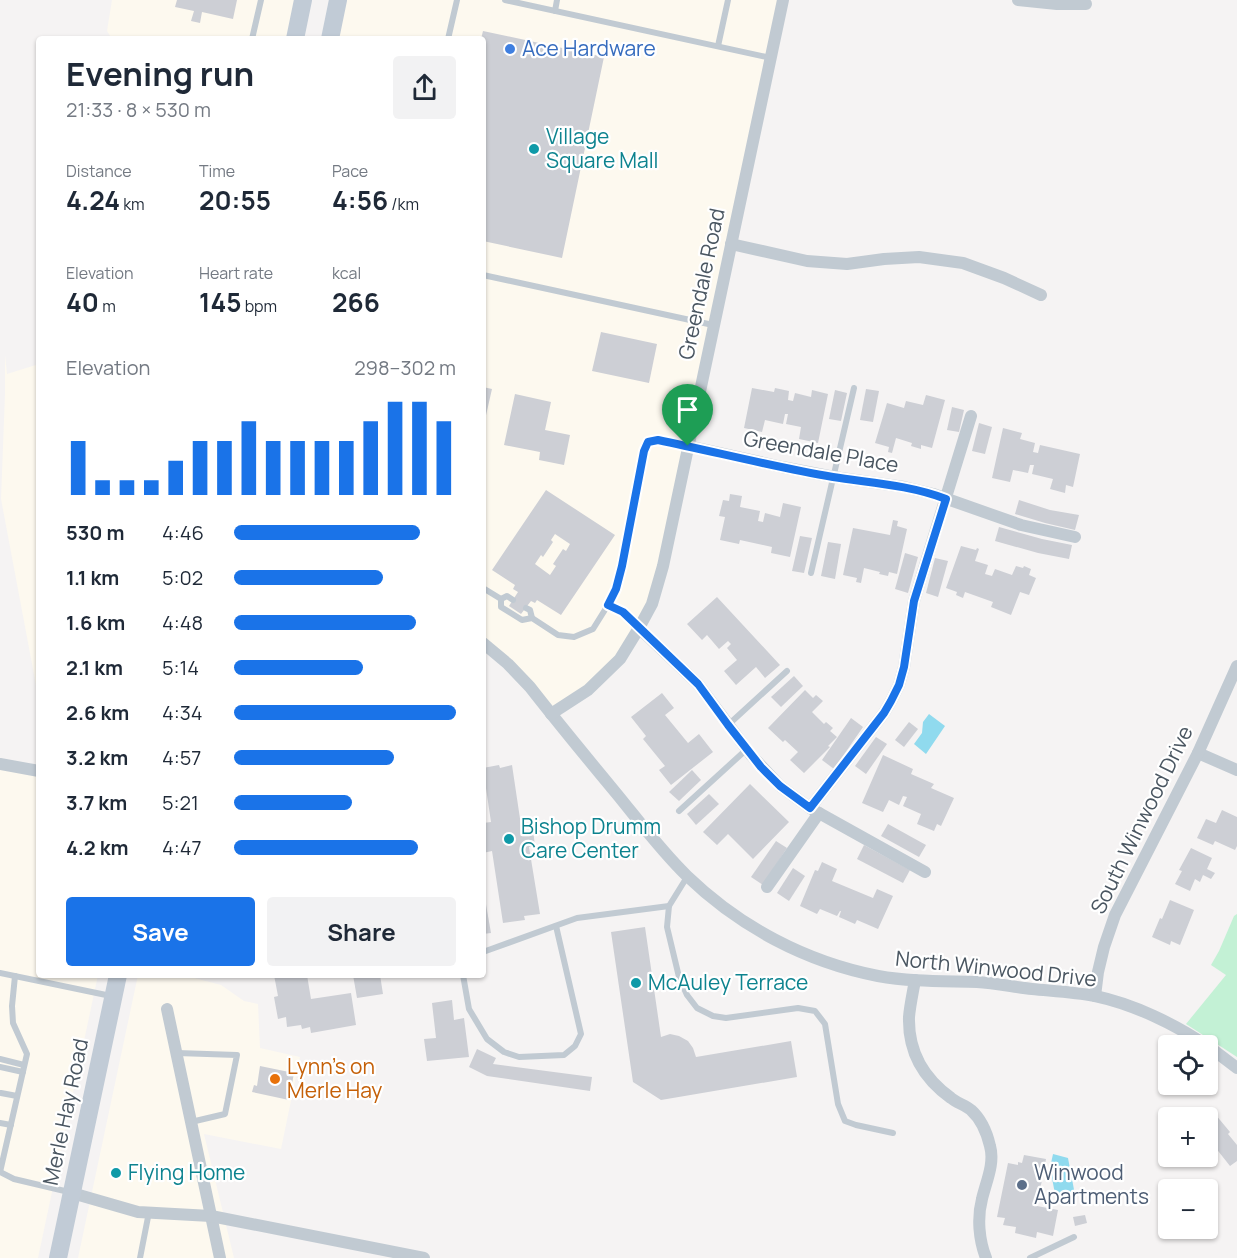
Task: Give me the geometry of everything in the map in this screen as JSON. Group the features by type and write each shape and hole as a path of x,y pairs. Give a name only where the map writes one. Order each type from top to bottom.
{"main road":[{"path":"296,36 303,0"},
{"path":"331,36 338,0"},
{"name":"Merle Hay Road","path":"58,1258 117,978"}],"street":[{"name":"Greendale Road","path":"551,714 588,690 620,659 652,604 663,566 783,0"},
{"path":"1018,0 1086,4"},
{"path":"730,244 807,261 827,263 847,264 919,257 963,263 1041,295"},
{"path":"767,887 814,811 884,713 899,685 914,601 971,416"},
{"name":"Greendale Place","path":"688,446 834,477 904,487 1021,525 1075,537"},
{"path":"639,628 698,684 761,767 780,786 814,811 926,872"},
{"path":"486,646 530,687 551,714"},
{"name":"South Winwood Drive","path":"1095,996 1104,946 1115,915 1198,753 1237,666"},
{"name":"North Winwood Drive","path":"551,714 687,877 713,900 778,942 813,957 880,976 928,982 979,982 1095,996 1168,1023 1188,1035"},
{"path":"1198,753 1237,770"},
{"path":"0,764 36,770"},
{"path":"915,980 909,1015 909,1033 917,1060 932,1083 953,1100 971,1110 983,1125 991,1148 991,1166 981,1202 979,1224 982,1249 986,1258"},
{"path":"167,1009 220,1258"},
{"name":"North Winwood Drive","path":"1218,1054 1237,1068"},
{"path":"72,1193 138,1212 211,1216 424,1258"}],"lane":[{"path":"253,36 261,0"},
{"path":"449,36 457,0"},
{"path":"505,0 771,58"},
{"path":"555,11 557,0"},
{"path":"718,46 728,0"},
{"path":"486,276 713,325"},
{"path":"811,573 854,388"},
{"path":"501,599 501,607 515,616 522,620 532,618 558,634 574,637 593,629 616,589 644,451 648,442 658,440 688,446"},
{"path":"486,590 501,599"},
{"path":"501,599 507,596 513,600"},
{"path":"608,605 623,612 639,628"},
{"path":"526,608 530,610 532,618"},
{"path":"728,725 787,671"},
{"path":"679,811 747,749"},
{"path":"687,877 669,906 668,927 679,977 687,995 697,1008 713,1016 726,1018 798,1008 815,1011 825,1024 838,1104 845,1121 893,1133"},
{"path":"486,951 577,918 669,906"},
{"path":"464,978 469,1009 487,1039 504,1052 519,1057 564,1055 575,1046 581,1035 556,926"},
{"path":"0,973 114,997"},
{"path":"15,976 12,1006 14,1023 27,1054 0,1172 14,1179 72,1193"},
{"path":"176,1053 237,1055 225,1114 191,1122"},
{"path":"0,1059 24,1068"},
{"path":"0,1067 24,1068"},
{"path":"2,1092 17,1096"},
{"path":"0,1123 11,1125"},
{"path":"140,1258 149,1212"},
{"path":"1030,1258 1074,1237"}],"shaded area":[{"path":"112,0 304,0 296,36 110,36 107,31"},
{"path":"336,0 783,0 652,604 620,659 551,714 486,646 486,36 329,36"},
{"path":"5,355 7,374 36,365 36,685 1,499"},
{"path":"0,764 36,770 36,978 97,978 38,1258 0,1258"},
{"path":"137,978 194,978 221,985 244,1001 258,1004 260,1048 300,1057 281,1149 204,1134 234,1258 78,1258"}],"green space":[{"path":"1237,914 1237,1057 1218,1045 1218,1035 1203,1035 1186,1024 1226,975 1211,965"}],"water":[{"path":"929,714 945,726 926,754 914,744 922,733 923,722"},
{"path":"1053,1154 1068,1158 1076,1200 1057,1204 1050,1168"}],"building":[{"path":"177,0 237,0 233,19 202,12 200,23 191,21 194,11 175,7"},
{"name":"Village Square Mall","path":"483,31 604,57 562,258 486,242 486,36 482,36"},
{"path":"601,332 657,344 649,383 592,371"},
{"path":"486,388 492,389 486,415"},
{"path":"752,388 774,392 775,388 789,391 788,400 793,401 795,393 811,397 812,390 828,394 818,443 799,439 801,427 786,424 788,414 785,414 783,424 765,420 762,432 744,428"},
{"path":"866,389 879,391 873,422 860,420"},
{"path":"835,390 847,393 841,421 829,419"},
{"path":"515,394 551,402 545,430 570,435 564,465 539,460 540,452 504,445"},
{"path":"926,395 945,400 932,448 921,445 921,449 911,446 912,443 896,438 892,453 888,452 889,447 875,443 887,403 904,408 906,401 923,405"},
{"path":"952,407 964,410 959,432 947,430"},
{"path":"979,423 992,427 985,454 972,451"},
{"path":"1003,428 1022,433 1020,439 1035,443 1033,452 1038,453 1040,445 1080,454 1073,487 1066,485 1065,493 1050,489 1053,479 1032,474 1034,465 1030,465 1028,473 1013,470 1010,482 992,478"},
{"path":"546,490 615,535 561,615 537,600 535,603 531,601 521,614 509,606 518,592 513,589 515,585 492,570","holes":["555,534 570,544 566,551 563,549 553,564 556,566 550,575 535,564 541,555 543,557 553,542 551,540"]},
{"path":"730,494 742,496 740,507 760,511 758,521 763,522 765,513 780,517 783,503 801,507 790,557 771,553 772,547 740,540 739,544 720,540 725,517 719,516 723,500 729,501"},
{"path":"1019,500 1050,510 1079,515 1075,530 1015,514"},
{"path":"893,520 898,521 897,526 907,529 897,574 889,572 888,576 864,568 861,583 856,582 857,578 843,575 853,528 890,535"},
{"path":"999,527 1072,545 1069,559 995,541"},
{"path":"800,536 812,538 804,573 792,571"},
{"path":"828,542 841,544 835,579 821,576"},
{"path":"961,546 979,549 975,561 988,565 985,574 992,576 995,569 1012,575 1016,566 1031,569 1029,575 1036,578 1029,595 1020,592 1011,615 991,607 993,602 965,592 963,598 956,595 957,592 946,588"},
{"path":"905,553 918,557 908,593 895,589"},
{"path":"935,558 948,561 938,597 926,593"},
{"path":"717,597 780,665 765,678 756,667 736,685 724,671 737,660 727,648 731,644 728,641 719,649 707,635 702,640 687,624"},
{"path":"794,676 803,686 781,707 771,697"},
{"path":"805,690 813,698 816,695 823,701 812,712 824,724 826,722 833,728 830,731 837,737 804,773 790,760 798,752 768,728"},
{"path":"662,693 674,708 665,715 688,743 699,734 713,752 671,785 659,770 665,766 643,739 646,736 631,717"},
{"path":"851,718 863,727 834,769 822,760"},
{"path":"909,722 918,729 904,747 895,740"},
{"path":"876,737 887,744 866,774 855,766"},
{"path":"883,755 913,769 911,774 934,784 931,788 954,798 941,826 937,824 934,831 917,824 921,814 903,806 907,797 903,796 899,805 889,800 883,812 862,803"},
{"name":"Bishop Drumm Care Center","path":"499,765 500,768 512,765 522,832 533,830 535,846 529,847 540,914 524,916 525,920 503,923 492,851 486,852 486,823 491,822 486,788 486,767"},
{"path":"692,770 701,780 679,801 669,792"},
{"path":"750,784 789,822 753,859 728,834 717,845 703,832"},
{"path":"709,794 719,804 696,825 687,814"},
{"path":"1222,810 1237,817 1235,850 1215,841 1213,845 1197,838 1206,819 1216,823"},
{"path":"888,824 926,845 919,857 881,836"},
{"path":"776,841 787,848 763,885 751,877"},
{"path":"864,845 910,870 903,883 857,859"},
{"path":"1191,848 1212,858 1207,869 1215,873 1211,879 1203,875 1200,882 1195,879 1190,891 1175,884 1182,871 1179,870"},
{"path":"822,862 837,869 832,881 873,898 877,889 893,896 878,929 857,920 855,924 839,917 841,911 837,916 820,909 817,914 800,906 815,870 818,871"},
{"path":"793,868 805,876 789,901 777,893"},
{"path":"1170,900 1194,910 1180,945 1171,941 1170,945 1152,937"},
{"path":"486,904 491,933 486,934"},
{"name":"McAuley Terrace","path":"645,927 661,1037 670,1034 688,1041 696,1057 791,1041 797,1077 661,1100 633,1082 611,932"},
{"path":"275,978 308,978 311,999 351,993 356,1025 311,1033 310,1027 302,1029 301,1025 287,1027 286,1017 278,1019 274,997 278,996"},
{"path":"354,978 380,978 383,994 357,998"},
{"path":"452,1000 454,1020 464,1018 469,1057 427,1061 424,1039 436,1038 432,1003"},
{"path":"477,1049 496,1058 493,1064 592,1077 590,1091 487,1076 469,1067"},
{"name":"Lynn's on Merle Hay","path":"260,1066 294,1073 289,1100 252,1092 254,1085 257,1086"},
{"path":"1218,1118 1237,1145 1237,1161 1230,1166 1218,1151"},
{"name":"Winwood Apartments","path":"1024,1155 1046,1159 1037,1206 1058,1210 1053,1236 1037,1232 1036,1238 1015,1233 1016,1227 1003,1225 1005,1218 997,1217 1008,1163 1018,1165 1018,1162 1022,1163"},
{"path":"1085,1215 1087,1223 1075,1226 1073,1217"}],"place":[{"name":"Ace Hardware","path":"510,49"},
{"name":"Village Square Mall","path":"534,149"},
{"name":"Bishop Drumm Care Center","path":"509,839"},
{"name":"McAuley Terrace","path":"636,983"},
{"name":"Lynn's on Merle Hay","path":"275,1079"},
{"name":"Flying Home","path":"116,1173"},
{"name":"Winwood Apartments","path":"1022,1185"}],"route":[{"path":"658,440 688,446 834,477 904,487 946,499 914,601 899,685 884,713 810,808 780,786 761,767 698,684 623,612 608,605 616,589 622,566 644,451 648,442 658,440"}]}
